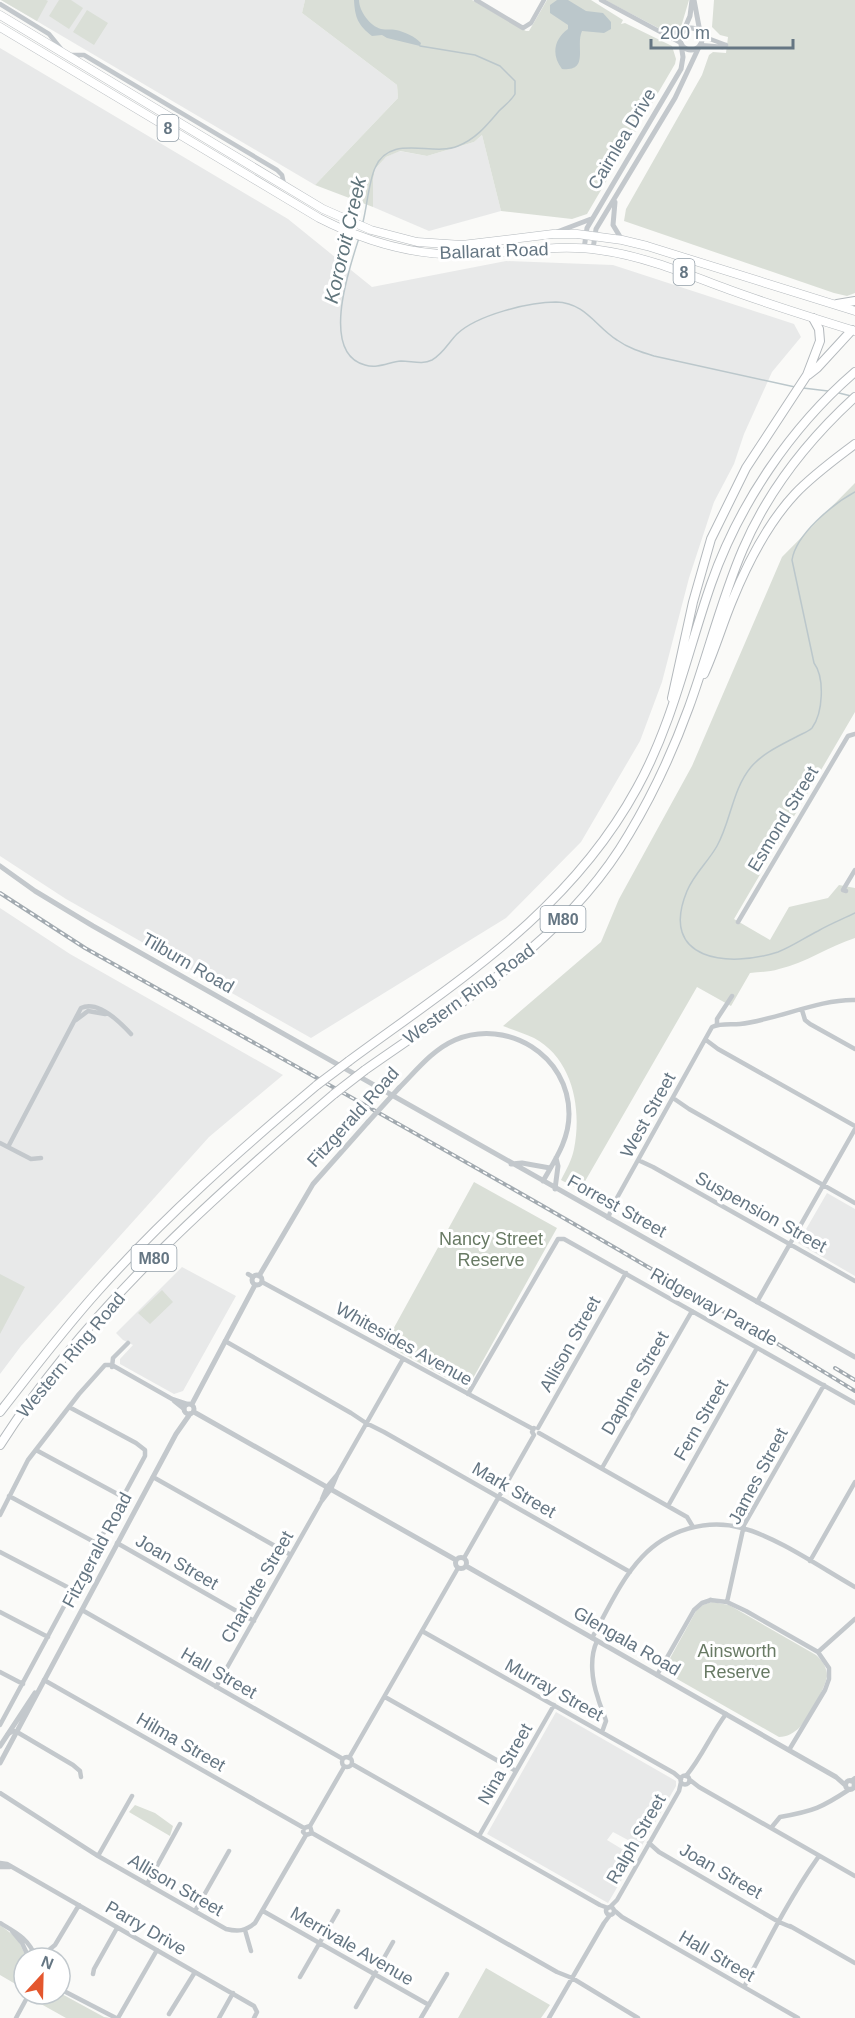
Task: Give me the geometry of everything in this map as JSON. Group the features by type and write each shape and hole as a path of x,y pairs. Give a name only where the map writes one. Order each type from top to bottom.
{"highway":[{"name":"Ballarat Road","path":"0,15 285,187 340,218 383,234 417,242 462,245 553,234 622,240 855,311"},
{"path":"12,34 15,24"},
{"name":"Ballarat Road","path":"0,27 246,176 338,227 379,243 419,253 477,254 588,249 642,259 813,318 854,329"},
{"path":"36,49 42,40"},
{"path":"476,244 477,254"},
{"path":"837,304 855,301"},
{"path":"662,736 695,591 711,539 746,468 807,375 820,341 819,329 813,318"},
{"path":"807,375 817,368 854,329"},
{"name":"Western Ring Road","path":"0,1412 60,1335 151,1235 248,1142 317,1085 510,941 566,888 588,862 622,813 662,736 678,692 711,583 734,529 764,479 809,419 855,372"},
{"name":"Western Ring Road","path":"0,1444 56,1368 141,1271 247,1168 333,1094 493,980 531,950 585,897 629,834 672,751 689,707 718,616 743,549 758,520 786,474 827,424 855,397"},
{"path":"689,707 712,657 732,600 776,519 793,496 814,475 855,444"}],"street":[{"path":"476,0 514,23 525,24 534,16 544,0"},
{"path":"601,0 652,29 666,34 688,50 700,46 723,47 726,45 693,28 666,34"},
{"path":"681,43 693,0"},
{"path":"693,0 701,34 700,46"},
{"path":"0,4 49,34 65,55"},
{"name":"Cairnlea Drive","path":"588,249 585,235 592,219 679,74 683,60 681,43"},
{"name":"Cairnlea Drive","path":"588,249 596,229 672,104 700,46"},
{"path":"616,198 613,225 622,240"},
{"path":"553,234 592,219"},
{"name":"Esmond Street","path":"738,922 848,736 855,734"},
{"name":"Tilburn Road","path":"0,866 35,891 93,926 365,1081"},
{"path":"846,891 843,890 855,870"},
{"name":"West Street","path":"606,1217 706,1041 717,1026 717,1019 732,996"},
{"path":"717,1026 731,1028 837,1002 855,1000"},
{"path":"802,1010 805,1020 810,1024 855,1049"},
{"path":"8,1147 76,1020 88,1011 94,1011 123,1024 131,1034"},
{"name":"Fitzgerald Road","path":"0,1763 255,1285 260,1285 256,1277 313,1184 399,1088 428,1058 453,1041 483,1033 497,1033 537,1049 555,1068 566,1090 569,1113 568,1126 556,1158 543,1181"},
{"path":"706,1041 855,1127 757,1302"},
{"name":"Forrest Street","path":"365,1081 855,1357"},
{"path":"672,1100 855,1203"},
{"path":"0,1143 31,1159 41,1158"},
{"path":"555,1189 558,1167 556,1158"},
{"name":"Suspension Street","path":"639,1158 855,1281"},
{"path":"511,1164 522,1163 550,1168"},
{"name":"Ridgeway Parade","path":"468,1394 554,1242 564,1239 855,1403"},
{"name":"Allison Street","path":"464,1558 626,1273"},
{"name":"Whitesides Avenue","path":"256,1277 602,1468 687,1517 693,1527"},
{"name":"Daphne Street","path":"602,1468 692,1311"},
{"name":"Mark Street","path":"225,1341 630,1572"},
{"path":"0,1515 22,1469 36,1450 99,1372 112,1366 116,1355 128,1343"},
{"name":"Fern Street","path":"668,1506 757,1348"},
{"name":"Charlotte Street","path":"216,1687 403,1359"},
{"path":"112,1366 456,1560 464,1558 466,1566 462,1569 458,1568"},
{"name":"James Street","path":"727,1601 743,1528 824,1385"},
{"path":"0,1725 143,1460 145,1450 69,1407"},
{"path":"36,1450 123,1497"},
{"path":"153,1477 291,1555"},
{"path":"810,1562 855,1482"},
{"path":"9,1496 99,1544"},
{"path":"600,1731 606,1719 597,1698 592,1673 595,1640 630,1572 653,1546 676,1532 716,1524 743,1528 765,1536 855,1587"},
{"name":"Joan Street","path":"117,1543 254,1621"},
{"path":"0,1552 73,1590"},
{"path":"456,1560 455,1565 458,1568"},
{"name":"Glengala Road","path":"466,1566 851,1785"},
{"path":"344,1767 341,1762 349,1758 458,1568"},
{"path":"657,1675 694,1611 702,1603 710,1600 727,1601 746,1611 818,1653 829,1668 829,1679 819,1700 789,1750"},
{"name":"Hall Street","path":"82,1610 343,1759"},
{"path":"0,1612 48,1637"},
{"path":"818,1653 855,1619"},
{"name":"Murray Street","path":"422,1631 855,1876"},
{"path":"0,1672 23,1684"},
{"name":"Fitzgerald Road","path":"0,1746 44,1680"},
{"name":"Hilma Street","path":"44,1680 307,1827"},
{"path":"385,1697 516,1771"},
{"name":"Nina Street","path":"479,1836 554,1705"},
{"name":"Ralph Street","path":"549,2018 723,1713"},
{"path":"5,1738 11,1732 17,1732 73,1765 80,1771 81,1778"},
{"path":"13,1740 26,1738"},
{"path":"349,1758 352,1764 611,1911"},
{"path":"344,1767 348,1768 352,1764"},
{"path":"306,1835 303,1832 344,1767"},
{"path":"771,1828 780,1817 813,1811 830,1804 851,1785"},
{"name":"Allison Street","path":"0,1793 98,1856 226,1929 245,1930"},
{"path":"98,1856 132,1796"},
{"path":"147,1884 180,1824"},
{"path":"307,1827 312,1833 638,2018"},
{"path":"251,1951 245,1930 255,1923 306,1835 312,1833"},
{"name":"Joan Street","path":"648,1846 855,1963"},
{"path":"195,1911 229,1851"},
{"path":"742,1986 817,1855"},
{"name":"Parry Drive","path":"1,1865 12,1868 79,1905 255,2007 257,2012 254,2018"},
{"path":"54,1946 79,1905"},
{"name":"Merrivale Avenue","path":"263,1911 429,2005"},
{"path":"300,1977 338,1911"},
{"name":"Hall Street","path":"611,1911 798,2018"},
{"path":"0,1923 24,1938 28,1946"},
{"path":"93,1974 117,1928"},
{"path":"356,2007 393,1942"},
{"path":"72,1995 117,2018 157,1950"},
{"path":"169,2014 195,1972"},
{"path":"422,2018 447,1974"},
{"path":"219,2018 233,1994"}],"shaded area":[{"path":"1,0 305,0 302,13 397,85 398,98 315,185"},
{"path":"354,0 359,0 363,13 373,25 381,29 406,33 421,43 420,46 382,35 372,36 358,21"},
{"path":"557,0 568,0 586,11 603,13 611,22 611,29 604,33 582,31 579,62 571,69 562,69 556,58 557,42 568,29 568,25 550,13 550,5"},
{"path":"0,48 288,219 372,287 506,261 613,265 794,324 801,337 772,372 744,434 734,464 714,502 689,578 662,682 640,741 581,842 506,918 311,1038 66,899 0,856"},
{"path":"482,135 501,211 429,231 373,207 375,169 386,157 399,151 427,156 474,142"},
{"path":"0,908 70,954 283,1075 209,1137 21,1346 0,1374"},
{"path":"827,1193 855,1209 855,1276 798,1243"},
{"path":"182,1267 236,1296 183,1391 174,1394 120,1364 120,1359 133,1345 116,1333"},
{"path":"556,1712 676,1781 676,1786 641,1847 613,1832 607,1840 635,1857 608,1903 487,1834"}],"green space":[{"path":"1,0 46,0 48,1 37,21"},
{"path":"59,0 71,0 83,8 69,29 49,16"},
{"path":"305,0 472,0 529,31 547,0 591,0 623,20 621,24 625,23 672,46 676,59 587,214 572,219 501,211 482,135 474,142 427,156 400,151 386,157 375,169 373,207 315,185 398,98 397,85 302,13"},
{"path":"605,0 689,0 681,27 675,32 664,31"},
{"path":"714,0 855,0 855,293 847,296 834,293 624,221 626,209 702,75 709,55 713,52 726,53 728,37 720,35 712,27"},
{"path":"87,10 108,23 94,45 73,32"},
{"path":"855,483 855,712 734,919 770,940 789,907 828,898 839,885 855,888 855,938 789,966 772,971 750,973 731,1006 697,987 580,1190 561,1180 572,1157 577,1118 572,1086 566,1072 547,1047 534,1038 503,1026 601,942 619,899 692,766 782,557"},
{"name":"Nancy Street Reserve","path":"474,1182 557,1228 467,1389 385,1344"},
{"path":"0,1274 25,1287 0,1334"},
{"path":"162,1290 173,1302 150,1324 138,1313"},
{"name":"Ainsworth Reserve","path":"712,1602 729,1605 816,1655 824,1664 827,1676 823,1687 807,1717 793,1733 779,1737 663,1671 696,1611"},
{"path":"135,1805 155,1813 173,1826 170,1836 129,1812"},
{"path":"0,1925 17,1938 21,1946 12,1946 12,1982 0,1975"},
{"path":"486,1968 550,2005 541,2018 458,2018"},
{"path":"72,2000 110,2018 66,2018 45,2006 72,2006"}],"waterway":[{"name":"Kororoit Creek","path":"363,222 373,173 382,157 391,151 401,149 448,149 458,146 481,131 515,94 515,81 500,66 475,55 420,46"},
{"name":"Kororoit Creek","path":"359,238 349,269 341,309 341,328 344,344 351,357 365,365 379,366 401,361 421,363 432,360 457,334 477,321 518,307 556,302 575,306 617,340 639,351 795,387"},
{"name":"Kororoit Creek","path":"803,388 828,391"},
{"name":"Kororoit Creek","path":"839,393 851,396"},
{"name":"Kororoit Creek","path":"855,492 826,512 808,530 800,540 792,560 814,663 820,677 821,696 816,722 809,731 778,746 761,758 745,776 722,836 687,891 681,914 682,932 690,945 703,954 720,958 759,957 794,945 855,913"}],"railway":[{"path":"0,893 85,948 569,1221 855,1391"},
{"path":"835,1368 855,1380"}]}
